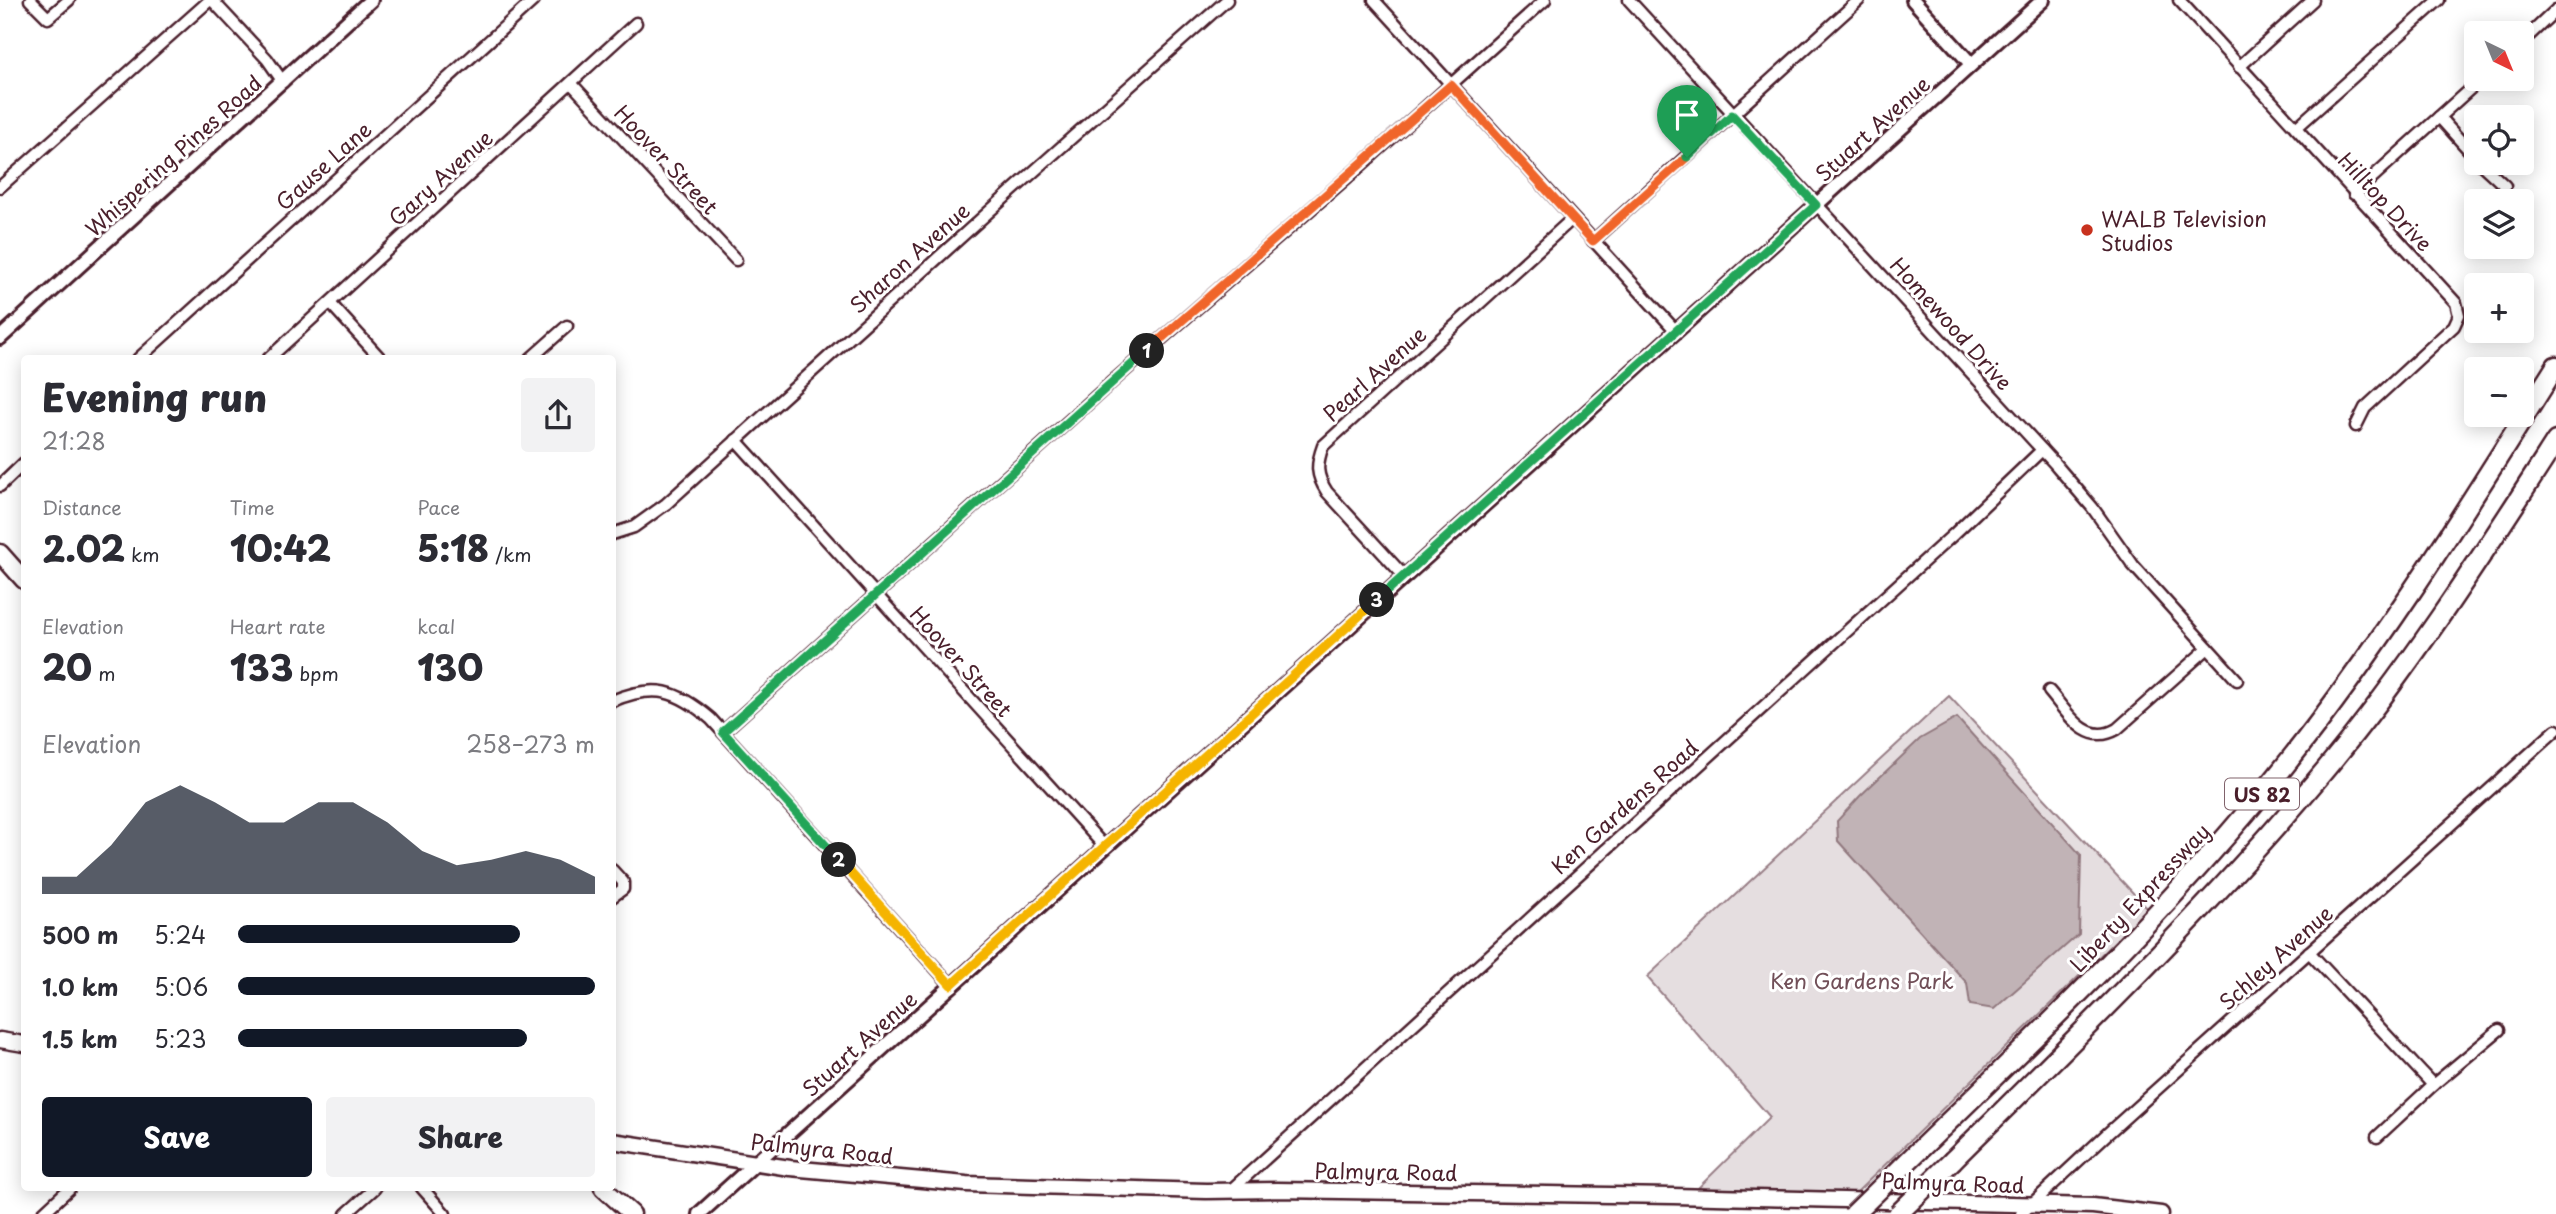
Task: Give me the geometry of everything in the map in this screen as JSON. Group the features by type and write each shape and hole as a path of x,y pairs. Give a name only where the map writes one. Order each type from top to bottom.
{"highway":[{"name":"Liberty Expressway","path":"1854,1214 2129,944 2215,850 2335,702 2387,629 2556,366"},
{"name":"US 82","path":"1898,1214 2143,971 2268,837 2414,655 2479,562 2556,441"}],"main road":[{"path":"0,553 21,577"},
{"path":"0,1040 21,1044"},
{"name":"Palmyra Road","path":"616,1142 757,1163 966,1184 1206,1191 1231,1189 1700,1197 2026,1210 2093,1206 2161,1214"},
{"path":"606,1191 632,1214"}],"street":[{"path":"30,0 48,18 69,0"},
{"path":"0,187 211,0 267,59 283,82"},
{"name":"Whispering Pines Road","path":"0,338 371,0"},
{"name":"Gause Lane","path":"142,355 534,0"},
{"name":"Sharon Avenue","path":"616,533 634,527 653,514 1227,0"},
{"path":"1374,0 1676,331"},
{"path":"723,732 1112,382 1545,0"},
{"name":"Homewood Drive","path":"1629,0 2042,450 2092,507 2133,565 2237,680"},
{"path":"1593,241 1859,0"},
{"path":"1913,0 1971,64"},
{"name":"Stuart Avenue","path":"699,1214 2043,0"},
{"name":"Hilltop Drive","path":"2179,0 2456,303 2459,315 2454,326 2365,408 2356,426"},
{"path":"2239,67 2313,0"},
{"path":"2296,128 2439,0"},
{"path":"2534,31 2556,10"},
{"name":"Gary Avenue","path":"272,355 636,23"},
{"name":"Hoover Street","path":"571,83 736,260"},
{"path":"2354,194 2468,91"},
{"path":"2439,117 2464,145"},
{"path":"2493,175 2505,186"},
{"name":"Pearl Avenue","path":"1404,576 1318,479 1317,461 1323,446 1572,219"},
{"path":"330,303 377,355"},
{"path":"534,355 567,326"},
{"name":"Hoover Street","path":"736,440 1104,846"},
{"name":"Ken Gardens Road","path":"1231,1189 1954,534 2042,450"},
{"path":"0,486 21,466"},
{"path":"2049,691 2087,731 2095,735 2106,735 2117,729 2208,648"},
{"path":"616,700 645,690 672,694 691,702 723,732 951,985"},
{"name":"Schley Avenue","path":"2026,1210 2556,730"},
{"path":"616,874 623,882 623,889 616,894"},
{"path":"2309,952 2433,1085"},
{"path":"2377,1136 2499,1030"},
{"path":"42,1214 67,1191"},
{"path":"346,1214 372,1191"},
{"path":"425,1191 445,1214"}],"green space":[{"name":"Ken Gardens Park","path":"1949,696 2148,909 1856,1193 1696,1190 1770,1117 1647,977"}],"shaded area":[{"path":"1957,718 2081,855 2079,934 1994,1009 1970,1005 1967,983 1838,841 1837,821 1860,796 1920,739"}],"place":[{"name":"WALB Television Studios","path":"2087,230"}],"route":[{"path":"1451,85 1593,241 1687,157 1732,115 1816,205 951,985 723,732 1112,382 1451,85"}]}
